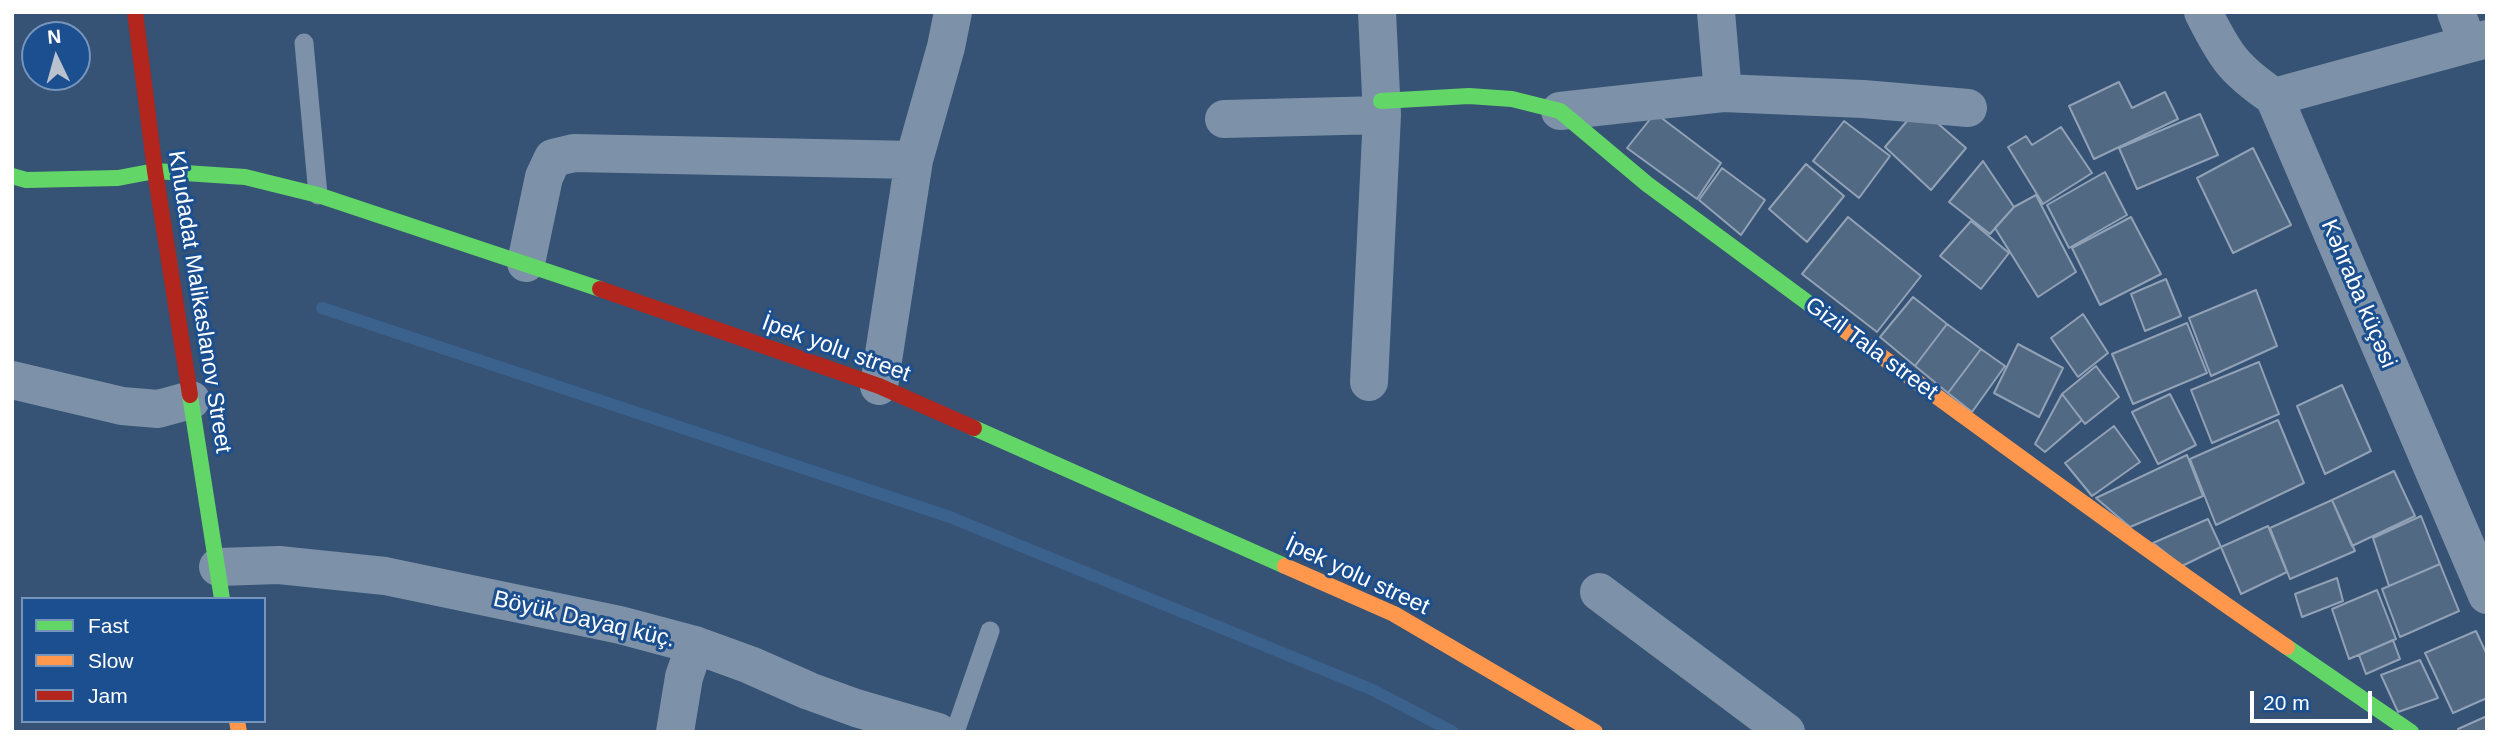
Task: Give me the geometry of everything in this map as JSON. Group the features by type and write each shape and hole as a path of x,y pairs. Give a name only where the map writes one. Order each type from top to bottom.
{"street":[{"name":"Khudadat Malikaslanov Street","path":"135,12 155,171 220,583"},
{"path":"879,386 915,160 953,12"},
{"path":"1369,382 1381,108 1377,12"},
{"path":"1717,12 1723,93"},
{"path":"2203,12 2223,52 2245,77 2274,97 2470,32"},
{"path":"1560,111 1723,93 1863,99 1968,108"},
{"name":"Gizil Tala street","path":"1381,108 1469,96 1512,99 1560,111 1647,184 1783,286 2004,444 2172,569 2411,732"},
{"name":"Kəhraba küçəsi","path":"2274,97 2487,595"},
{"path":"1224,119 1381,108"},
{"path":"526,263 544,177 553,158 574,153 915,160"},
{"name":"İpek yolu street","path":"12,176 26,180 118,178 155,171 245,177 318,195 526,263 879,386 1394,614 1595,732"},
{"path":"12,380 122,406 158,409 191,400"},
{"name":"Böyük Dayaq küç.","path":"220,583 279,565 385,576 620,625 695,645 856,708 938,732"},
{"path":"1599,592 1786,732"},
{"path":"675,732 684,677 695,645"}],"lane":[{"path":"304,43 318,195"},
{"path":"955,732 989,631"}],"building":[{"path":"2119,82 2132,108 2165,92 2178,119 2094,159 2069,106"},
{"path":"1919,107 1966,148 1931,190 1885,147"},
{"path":"1655,113 1721,163 1697,199 1627,148"},
{"path":"2200,114 2218,155 2137,189 2119,148"},
{"path":"1844,121 1890,156 1859,198 1813,161"},
{"path":"2061,127 2092,173 2043,204 2008,147 2026,136 2032,145"},
{"path":"2253,148 2291,225 2233,253 2197,178"},
{"path":"1983,161 2014,207 1990,234 1949,202"},
{"path":"1806,164 1844,196 1807,242 1769,209"},
{"path":"1722,168 1765,200 1741,235 1699,200"},
{"path":"2105,172 2127,215 2069,248 2047,205"},
{"path":"2036,195 2076,272 2038,297 1995,228 2014,207"},
{"path":"1848,217 1921,276 1877,332 1802,274"},
{"path":"2131,217 2161,274 2100,305 2072,248"},
{"path":"1971,221 2009,253 1981,289 1940,256"},
{"path":"2166,279 2181,316 2145,331 2131,294"},
{"path":"2256,290 2277,346 2211,376 2189,318"},
{"path":"1913,297 1947,324 1915,366 1880,337"},
{"path":"2083,314 2108,353 2078,377 2051,338"},
{"path":"2187,323 2207,373 2133,404 2112,354"},
{"path":"1947,324 1981,349 1948,393 1915,366"},
{"path":"2018,344 2063,368 2039,417 1994,393"},
{"path":"1981,349 2005,366 1972,412 1948,393"},
{"path":"2259,362 2279,414 2212,443 2191,390"},
{"path":"2096,366 2119,397 2085,424 2062,394"},
{"path":"2342,385 2371,451 2325,474 2297,406"},
{"path":"2062,394 2082,420 2045,452 2035,444"},
{"path":"2170,394 2196,445 2158,464 2132,412"},
{"path":"2278,420 2304,483 2216,525 2190,459"},
{"path":"2114,426 2140,462 2092,496 2065,463"},
{"path":"2187,455 2203,496 2130,527 2096,498"},
{"path":"2394,471 2415,516 2352,546 2332,500"},
{"path":"2332,500 2355,551 2290,579 2270,528"},
{"path":"2421,516 2440,564 2389,586 2373,538"},
{"path":"2208,519 2221,547 2182,566 2153,543"},
{"path":"2268,526 2287,572 2241,594 2221,547"},
{"path":"2440,564 2459,611 2400,637 2382,589"},
{"path":"2337,578 2343,601 2302,617 2295,594"},
{"path":"2377,590 2396,639 2349,659 2332,609"},
{"path":"2476,631 2487,655 2487,698 2453,713 2425,653"},
{"path":"2393,640 2400,659 2366,674 2359,655"},
{"path":"2420,660 2438,698 2398,712 2381,675"},
{"path":"2487,716 2487,732 2459,732 2458,729"}],"waterway":[{"path":"322,308 950,517 1373,690 1453,732"}],"traffic: fast":[{"path":"1381,101 1469,96 1512,99 1560,111 1647,184 1846,331"},
{"path":"12,176 26,180 118,178 155,171 245,177 318,195 600,289"},
{"path":"190,395 222,597"},
{"path":"974,428 1285,566"},
{"path":"2287,647 2411,732"}],"traffic: slow":[{"path":"1846,331 2120,530 2287,647"},
{"path":"1285,566 1394,614 1595,732"},
{"path":"237,723 239,732"}],"traffic: jam":[{"path":"135,12 155,171 190,395"},
{"path":"600,289 879,386 974,428"}]}
